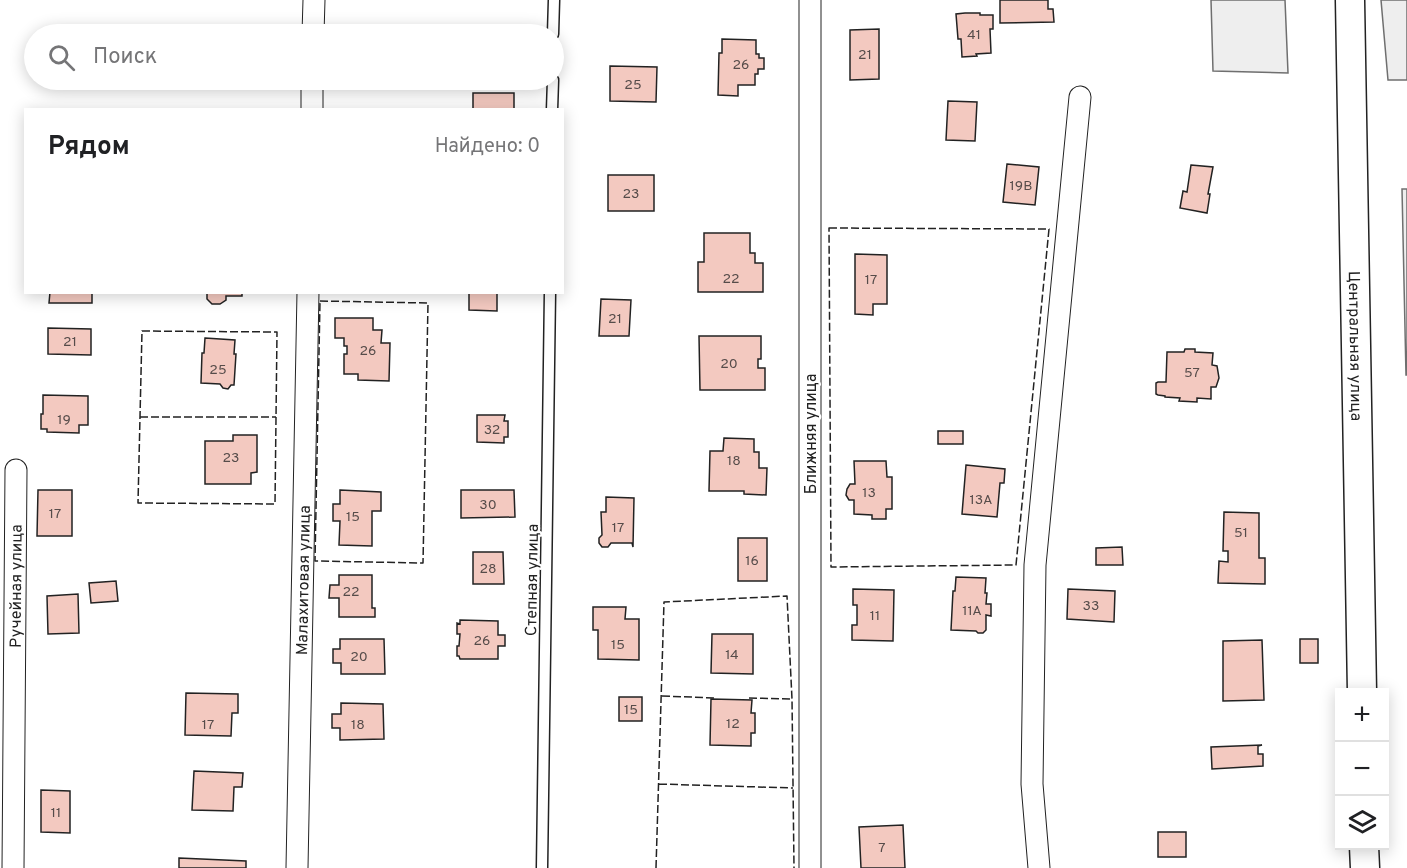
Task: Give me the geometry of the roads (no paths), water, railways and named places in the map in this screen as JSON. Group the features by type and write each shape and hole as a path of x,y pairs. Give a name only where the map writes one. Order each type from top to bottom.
{"main road":[{"name":"Центральная улица","path":"1350,0 1362,688"},
{"path":"1364,850 1365,868"}],"street":[{"path":"313,24 314,0"},
{"name":"Ближняя улица","path":"810,0 810,868"},
{"path":"312,90 312,108"},
{"path":"1039,868 1032,784 1035,566 1080,97"},
{"name":"Малахитовая улица","path":"297,868 308,294"},
{"name":"Ручейная улица","path":"13,868 8,702 16,470"}],"lane":[{"path":"554,0 554,24"},
{"path":"552,108 553,90"},
{"name":"Степная улица","path":"542,868 550,294"}]}
